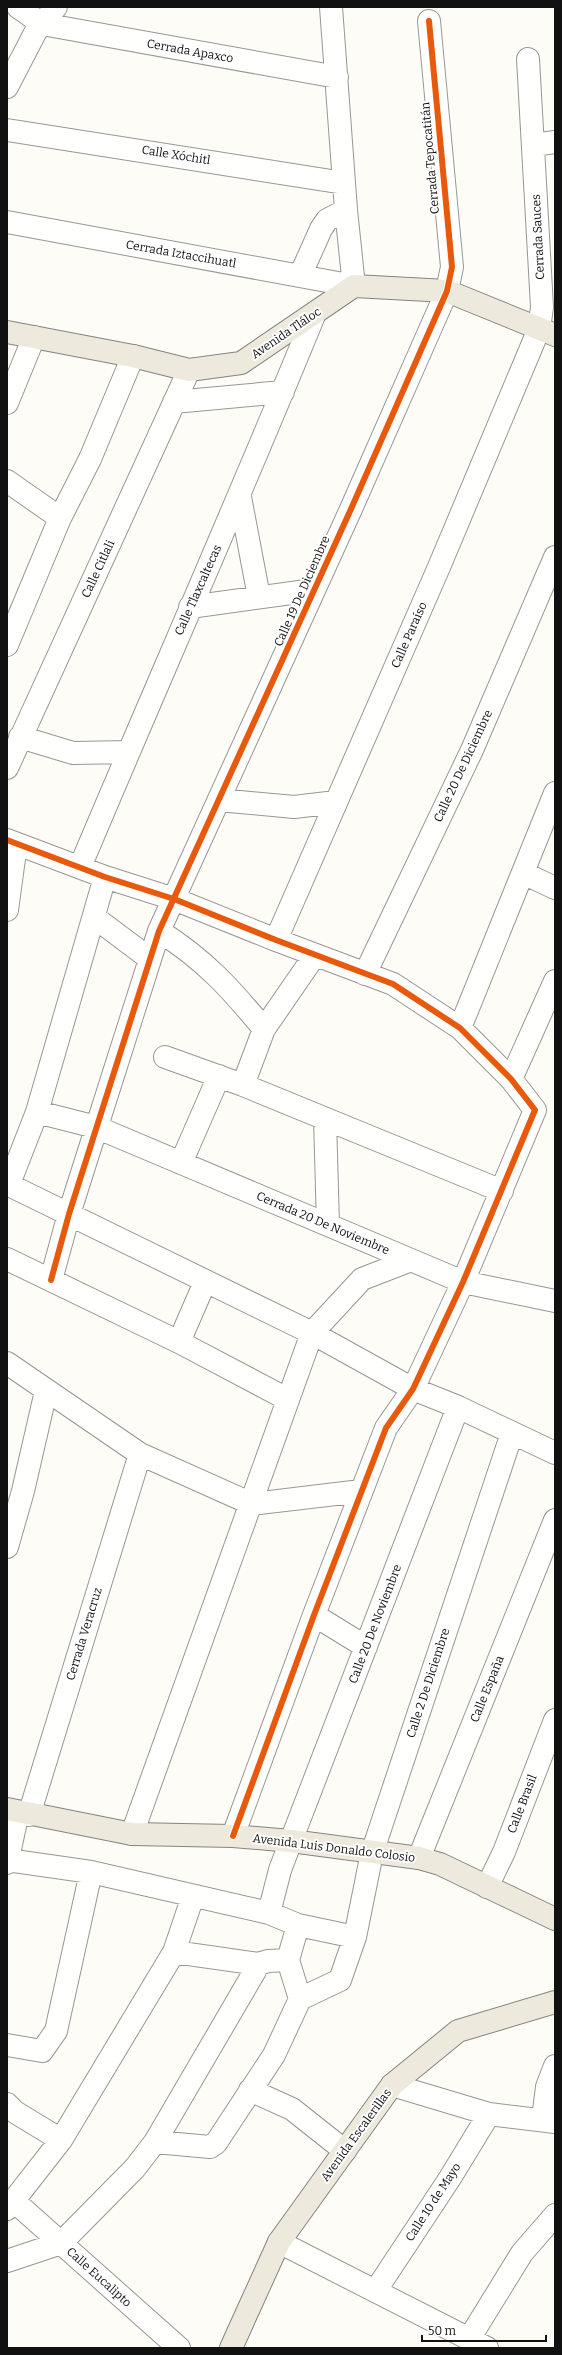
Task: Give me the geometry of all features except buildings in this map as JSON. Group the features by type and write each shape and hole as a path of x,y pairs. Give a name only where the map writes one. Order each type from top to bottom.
{"main road":[{"path":"354,286 447,291 547,332"},
{"name":"Avenida Tláloc","path":"7,332 133,356 189,370 242,363 354,286"},
{"name":"Avenida Luis Donaldo Colosio","path":"18,1812 132,1834 233,1836 291,1841 372,1853 419,1858 440,1864 555,1919"},
{"name":"Avenida Escalerillas","path":"231,2348 279,2242 392,2085 458,2031 555,2002"}],"street":[{"path":"18,7 42,24"},
{"path":"7,87 36,31 56,7"},
{"path":"331,7 346,210 354,286"},
{"name":"Cerrada Tepocatitán","path":"429,21 452,267 447,291"},
{"name":"Cerrada Apaxco","path":"42,24 337,77"},
{"name":"Cerrada Sauces","path":"528,59 542,307 547,332"},
{"name":"Calle Xóchitl","path":"7,130 344,183"},
{"path":"533,144 555,142"},
{"path":"300,276 321,229 327,220 346,210"},
{"name":"Cerrada Iztaccihuatl","path":"7,222 354,286"},
{"name":"Calle 19 De Diciembre","path":"51,1280 68,1214 159,931 314,590 447,291"},
{"name":"Calle Tlaxcaltecas","path":"80,867 190,607 240,497 315,313"},
{"name":"Calle Paraíso","path":"276,940 439,567 547,332"},
{"path":"7,403 34,337"},
{"path":"7,645 60,518 90,459 133,356"},
{"name":"Calle Citlali","path":"7,768 189,370"},
{"path":"174,402 283,392"},
{"path":"7,481 60,518"},
{"path":"240,497 259,597"},
{"name":"Calle 20 De Diciembre","path":"365,974 472,750 555,557"},
{"path":"190,607 314,590"},
{"path":"20,737 73,753 128,752"},
{"path":"460,1028 555,793"},
{"path":"219,800 294,807 336,802"},
{"path":"7,910 12,842 105,877 174,899 276,940 393,984 460,1028 511,1080 535,1110 502,1191 413,1389 386,1428 314,1615 233,1836"},
{"path":"523,873 555,888"},
{"path":"105,877 37,1112 8,1184 205,1282 312,1333 413,1389 458,1407 555,1453"},
{"path":"94,917 150,959"},
{"path":"159,931 181,944 223,980 264,1029"},
{"path":"243,1085 264,1029 315,955"},
{"path":"511,1080 555,981"},
{"path":"165,1057 243,1085 502,1191"},
{"path":"181,1163 219,1076"},
{"name":"Cerrada 20 De Noviembre","path":"37,1112 96,1127 462,1282 555,1300"},
{"path":"325,1119 328,1225"},
{"path":"7,1259 179,1342 287,1399"},
{"path":"132,1834 252,1504 287,1399 312,1333 362,1279 411,1260"},
{"path":"179,1342 205,1282"},
{"path":"7,1363 140,1454 252,1504 361,1492"},
{"path":"7,1547 23,1491 46,1391"},
{"name":"Calle 20 De Noviembre","path":"269,1913 280,1870 458,1407"},
{"name":"Calle 2 De Diciembre","path":"300,1999 340,1980 355,1937 372,1853 512,1433"},
{"name":"Cerrada Veracruz","path":"7,1861 18,1812 140,1454"},
{"name":"Calle España","path":"419,1858 548,1561 555,1520"},
{"path":"314,1615 366,1647"},
{"name":"Calle Brasil","path":"487,1887 504,1852 555,1720"},
{"path":"7,1861 91,1872 269,1913 298,1924 355,1937"},
{"path":"7,2045 42,2051 56,2031 91,1872"},
{"path":"192,1896 174,1952 61,2140 10,2204 61,2243 135,2168 155,2142 259,1964"},
{"path":"155,2142 210,2147 216,2143 274,2055 300,1999 288,1960 298,1924"},
{"path":"174,1952 259,1964 268,1961 288,1960"},
{"path":"392,2085 488,2114 549,2121 547,2088 555,2066"},
{"path":"250,2090 292,2109 345,2151"},
{"path":"7,2104 15,2112 61,2140"},
{"name":"Calle 10 de Mayo","path":"376,2290 450,2178 488,2114"},
{"path":"279,2242 376,2290 478,2344 522,2253 555,2215"},
{"name":"Calle Eucalipto","path":"7,2261 61,2243 179,2348"}],"cycle path":[{"path":"51,1280 69,1214 159,931 351,509 447,291 452,267 429,21"},
{"path":"7,840 105,877 174,899 276,940 393,984 460,1028 511,1079 535,1110 463,1282 413,1389 386,1428 314,1615 233,1836"}]}
